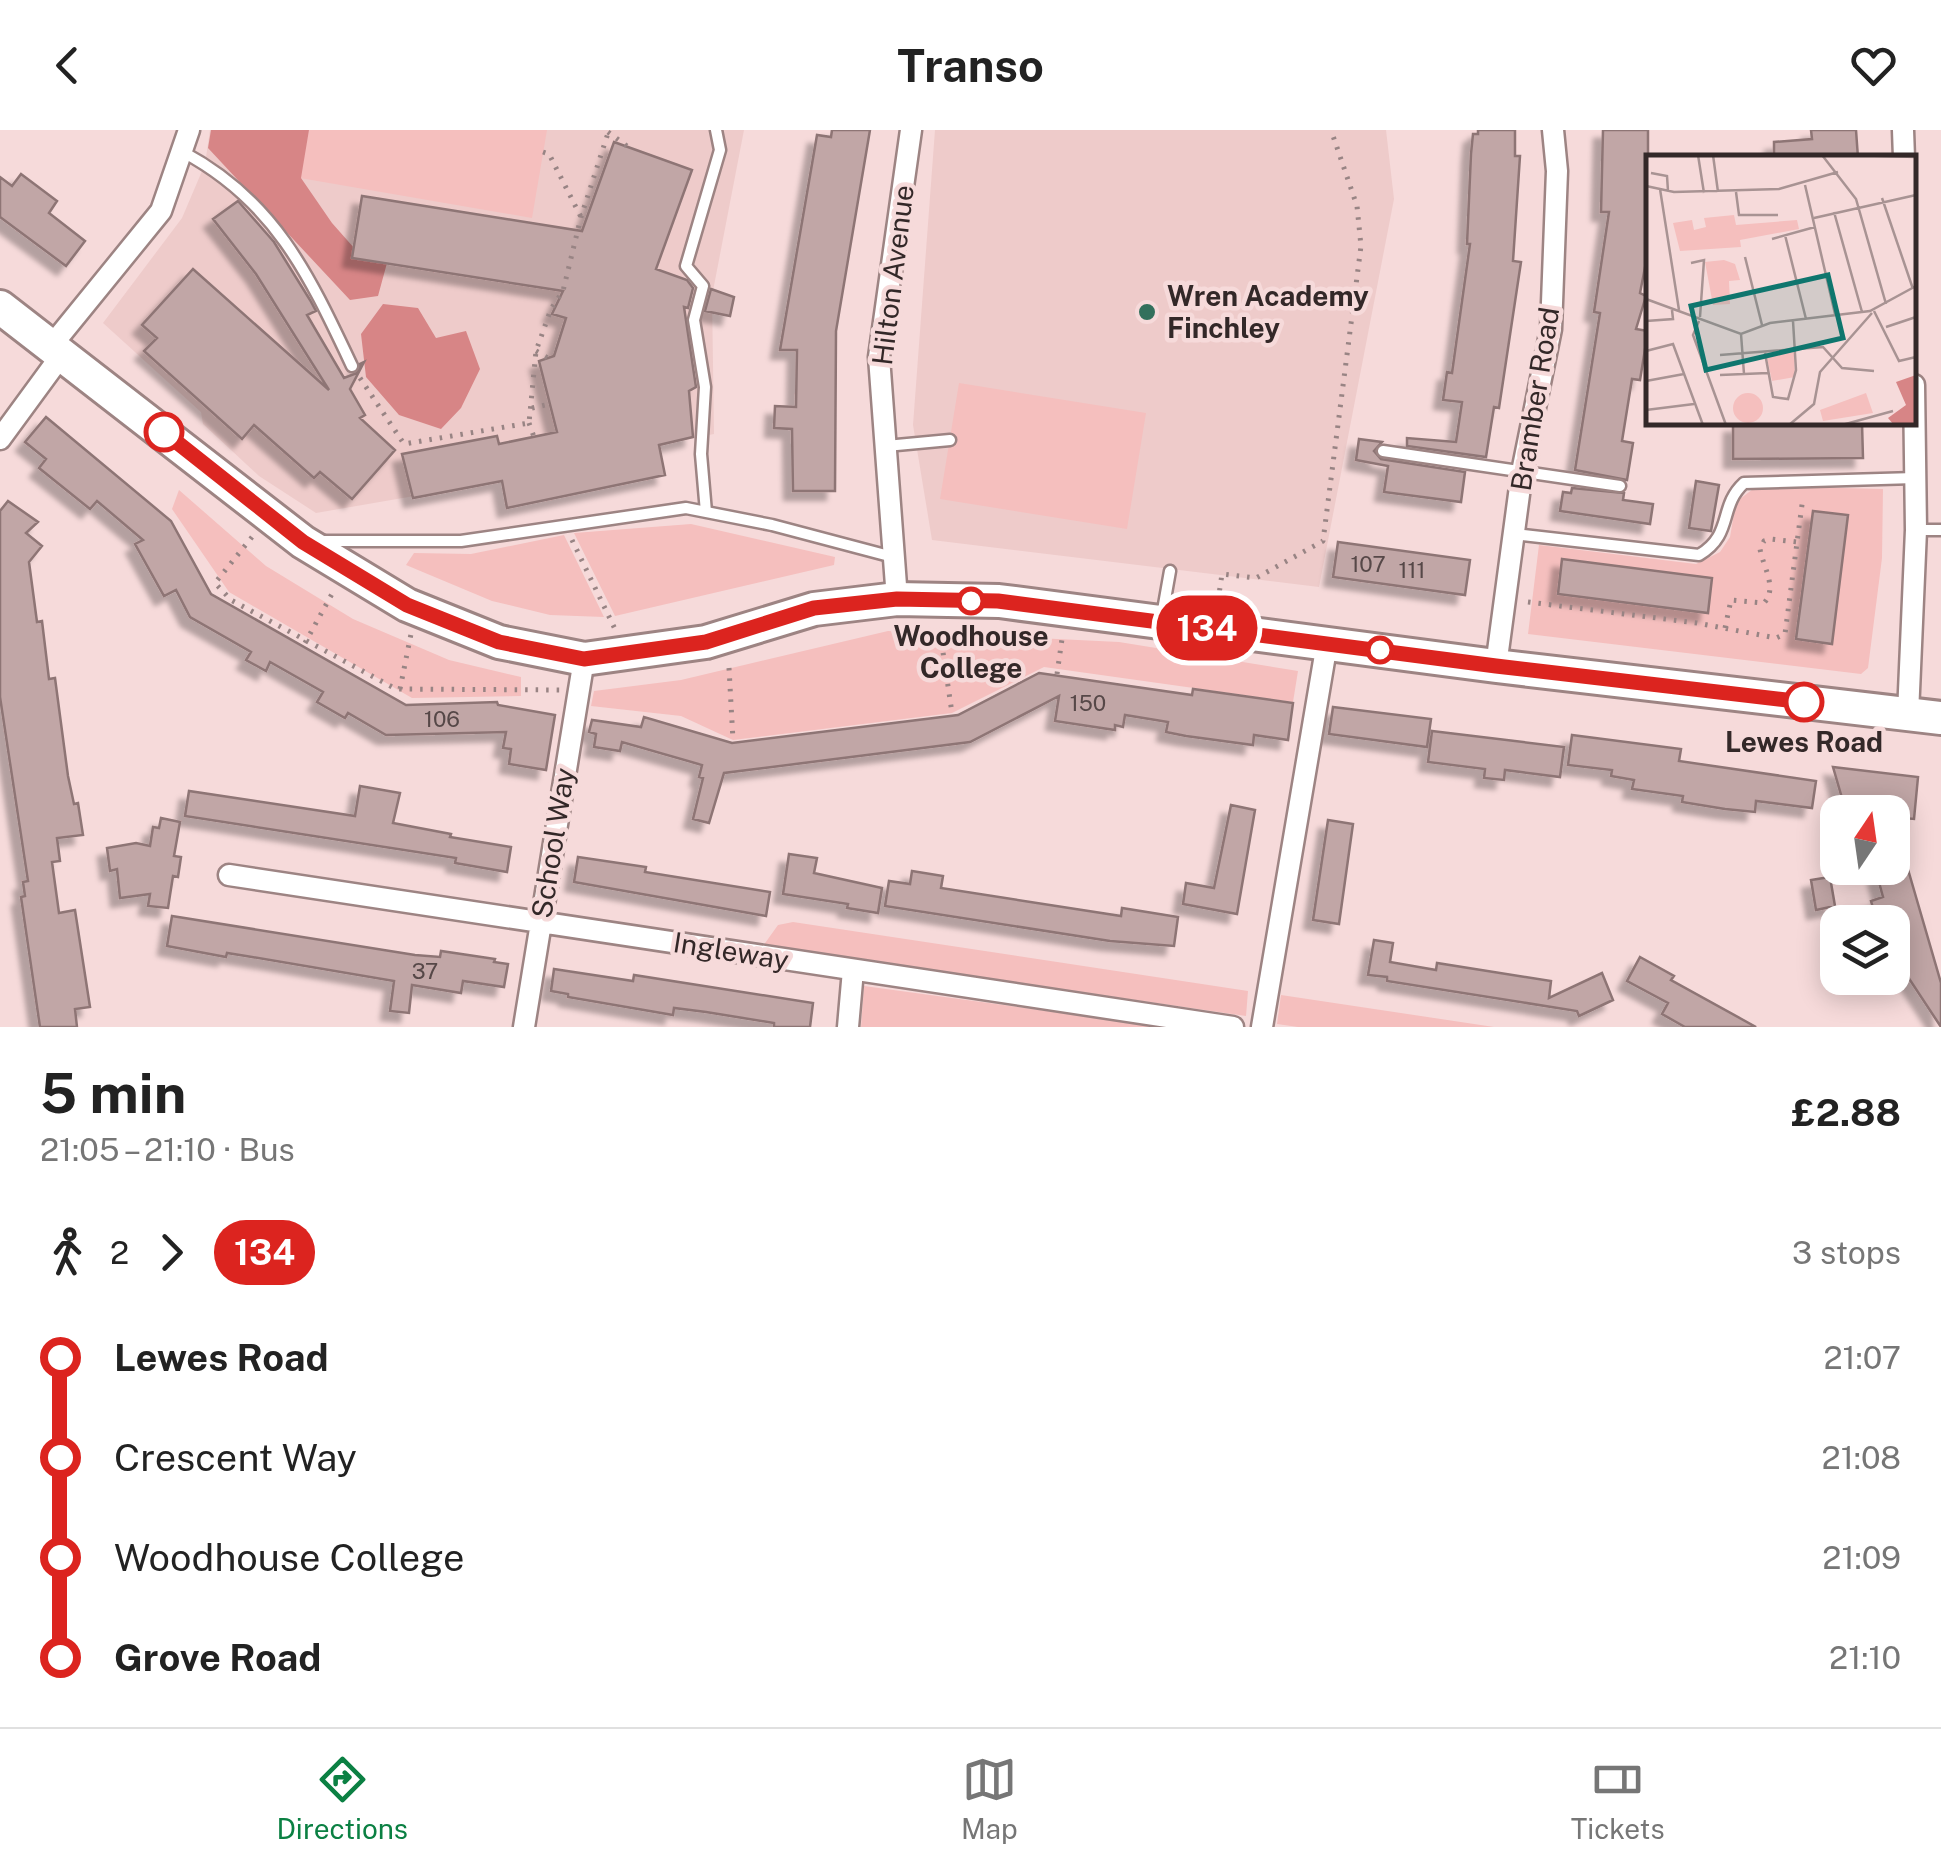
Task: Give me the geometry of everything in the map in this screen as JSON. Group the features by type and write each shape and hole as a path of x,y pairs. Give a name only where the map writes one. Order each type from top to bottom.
{"main road":[{"path":"0,307 303,542 418,609 581,675 627,653 706,642 814,608 897,599 998,601 1496,666 1941,718"}],"street":[{"path":"0,439 58,349 161,211 189,130"},
{"name":"Hilton Avenue","path":"897,599 879,357 911,130"},
{"name":"Bramber Road","path":"1496,666 1522,472 1551,330 1558,171 1553,130"},
{"path":"1903,130 1904,155"},
{"path":"1908,714 1916,530 1915,425"},
{"path":"1262,1027 1327,643"},
{"name":"School Way","path":"524,1027 581,675"},
{"name":"Ingleway","path":"229,876 1233,1027"},
{"path":"848,1027 853,970"}],"lane":[{"path":"706,512 701,454 705,387 694,320 704,286 686,266 720,150 716,130"},
{"path":"183,152 209,166 256,204 310,276 352,366"},
{"path":"885,446 950,440"},
{"path":"1383,451 1620,486"},
{"path":"1514,534 1699,555 1723,533 1732,495 1744,483 1916,478"},
{"path":"303,542 461,541 686,508 893,557"},
{"path":"1916,530 1941,530"},
{"path":"1160,622 1170,571"}],"path":[{"path":"1214,628 1222,574 1256,578 1324,541 1361,246 1357,206 1331,130"},
{"path":"534,437 529,423 536,351 551,308 563,291 608,131 628,147"},
{"path":"543,152 549,154 581,217"},
{"path":"536,351 548,358"},
{"path":"352,366 404,444 529,423"},
{"path":"532,408 550,404"},
{"path":"1504,600 1776,638 1785,634 1805,480"},
{"path":"270,515 215,583 231,600 305,643 400,689 516,688 581,675"},
{"path":"566,528 627,653"},
{"path":"1726,628 1731,600 1764,604 1770,598 1760,549 1764,541 1797,542"},
{"path":"305,643 347,568"},
{"path":"400,689 418,609"},
{"path":"940,632 952,713"},
{"path":"1057,674 1062,638"},
{"path":"729,668 733,740"}],"shaded area":[{"path":"210,130 744,130 712,296 714,434 659,445 665,475 501,481 316,513 259,476 203,424 201,412 103,323 182,218 205,164"},
{"path":"211,130 309,130 301,178 355,249 387,263 378,296 350,300 208,148"},
{"path":"309,130 547,130 532,218 300,178"},
{"name":"Wren Academy Finchley","path":"935,130 1386,130 1394,199 1319,587 932,540 913,425"},
{"path":"383,304 418,308 436,338 466,331 480,369 461,408 441,429 399,415 366,377 361,334"},
{"path":"959,383 1146,413 1127,529 940,499"},
{"path":"1757,486 1883,489 1882,558 1868,668 1861,674 1528,634 1539,545 1696,564 1720,552 1730,537 1736,502"},
{"path":"179,490 266,566 353,619 449,660 521,677 521,696 412,698 229,592 172,509"},
{"path":"691,524 835,557 834,565 615,616 574,533"},
{"path":"564,535 604,617 550,615 492,601 406,565 414,553 471,554"},
{"path":"888,631 1119,642 1298,671 1293,702 1044,667 952,713 733,740 681,716 591,706 594,691 681,680"},
{"path":"793,922 1248,991 1246,1016 763,946 778,925"},
{"path":"864,986 1163,1027 861,1027"},
{"path":"1281,995 1494,1027 1277,1024"}],"building":[{"path":"832,130 870,130 836,331 835,491 793,491 792,429 774,428 775,406 796,407 797,350 780,350 817,135 831,137"},
{"path":"1478,130 1515,130 1515,156 1520,156 1513,261 1521,262 1499,408 1494,407 1486,457 1407,446 1407,438 1456,442 1462,402 1443,400 1447,372 1452,373 1470,244 1471,154 1473,134 1478,134"},
{"path":"1603,130 1648,130 1646,262 1640,293 1646,296 1636,329 1646,331 1646,343 1640,380 1632,379 1622,441 1633,443 1627,480 1575,470 1600,313 1594,312 1609,212 1601,212"},
{"path":"1811,130 1856,130 1858,155 1774,155 1774,142 1812,139"},
{"path":"614,142 692,170 656,269 687,280 693,288 688,308 684,307 696,387 689,391 693,437 659,445 665,475 507,508 502,481 413,498 402,454 497,436 499,444 557,432 539,361 554,356 566,318 552,314 563,291 352,258 362,196 582,231"},
{"path":"21,174 57,201 49,213 85,241 66,266 0,217 0,177 12,186"},
{"path":"238,201 274,242 310,300 316,311 307,315 344,378 357,373 364,362 350,389 365,415 360,418 395,450 352,499 320,472 314,478 254,425 242,439 144,351 157,338 142,325 193,269 329,390 256,274 213,219"},
{"path":"711,289 734,297 730,316 705,311"},
{"path":"46,417 171,521 211,594 406,705 497,702 555,715 546,770 509,764 511,749 503,748 506,732 386,735 348,713 345,718 317,702 323,692 270,662 266,671 246,660 251,652 190,617 176,590 164,596 135,544 143,540 97,501 90,509 39,468 46,459 25,442"},
{"path":"1733,425 1862,425 1863,458 1733,459"},
{"path":"1359,439 1382,442 1374,451 1381,459 1465,472 1461,502 1384,492 1388,466 1356,460"},
{"path":"1696,481 1719,485 1711,531 1689,528"},
{"path":"1572,488 1624,493 1623,500 1653,504 1650,524 1560,511 1563,492 1571,493"},
{"path":"8,501 38,522 26,533 42,546 29,562 37,622 42,621 49,679 55,678 68,776 74,804 78,803 83,835 57,838 60,861 52,862 59,913 75,910 90,1007 75,1009 77,1027 40,1027 21,897 25,896 23,882 28,881 0,697 0,511"},
{"path":"1813,511 1848,515 1832,644 1796,639"},
{"path":"1338,542 1470,560 1465,595 1333,577"},
{"path":"1562,559 1712,578 1708,613 1558,594"},
{"path":"1039,673 1192,695 1193,689 1293,703 1288,740 1254,735 1253,745 1186,736 1166,732 1168,722 1125,715 1123,727 1115,725 1115,730 1055,721 1059,696 970,742 724,773 709,823 693,819 703,778 699,777 702,765 622,742 620,751 594,747 596,734 589,732 592,720 641,727 644,717 732,743 958,715"},
{"path":"1333,707 1431,719 1427,747 1329,734"},
{"path":"1432,731 1564,747 1560,777 1505,770 1504,780 1484,778 1485,769 1428,762"},
{"path":"1572,735 1681,749 1679,761 1816,781 1812,808 1756,801 1755,812 1725,809 1682,802 1683,796 1632,789 1634,780 1611,776 1612,770 1568,765"},
{"path":"1833,767 1918,777 1914,819 1910,819 1910,795 1841,795"},
{"path":"360,786 400,793 393,823 511,847 507,872 455,863 456,858 185,816 189,791 355,816"},
{"path":"1231,805 1255,810 1237,914 1183,904 1186,883 1214,888"},
{"path":"161,818 180,822 174,856 181,857 178,877 173,876 168,908 148,906 150,894 120,898 117,869 110,871 107,848 136,843 150,846 153,827 159,828"},
{"path":"1328,820 1353,824 1339,924 1313,920"},
{"path":"789,854 817,858 814,873 882,888 878,913 783,894"},
{"path":"578,857 770,892 766,916 574,882"},
{"path":"912,871 943,876 941,888 1121,916 1122,908 1178,917 1174,946 1110,941 885,906 889,881 910,884"},
{"path":"1910,876 1941,983 1941,1027 1910,980 1910,905 1872,905 1871,901 1883,897 1880,885 1910,885"},
{"path":"1820,879 1820,885 1831,885 1835,905 1820,905 1816,910 1811,880"},
{"path":"172,916 415,955 440,957 441,951 495,959 494,962 508,964 504,987 463,981 461,993 412,985 409,1013 390,1011 394,981 167,946"},
{"path":"1374,940 1393,943 1390,962 1436,970 1437,963 1551,981 1549,998 1602,973 1613,1000 1579,1016 1577,1011 1387,981 1387,977 1368,975"},
{"path":"1640,957 1674,976 1671,980 1756,1027 1685,1027 1662,1014 1668,1003 1627,981"},
{"path":"554,969 633,981 634,975 813,1003 810,1027 774,1027 774,1023 674,1008 673,1015 568,997 551,991"}],"bus line":[{"name":"134","path":"164,432 303,542 407,605 499,642 584,659 706,642 814,608 897,599 998,601 1804,702"}],"place":[{"name":"Wren Academy Finchley","path":"1147,312"},
{"name":"Woodhouse College","path":"971,601"},
{"name":"Lewes Road","path":"1804,702"}]}
